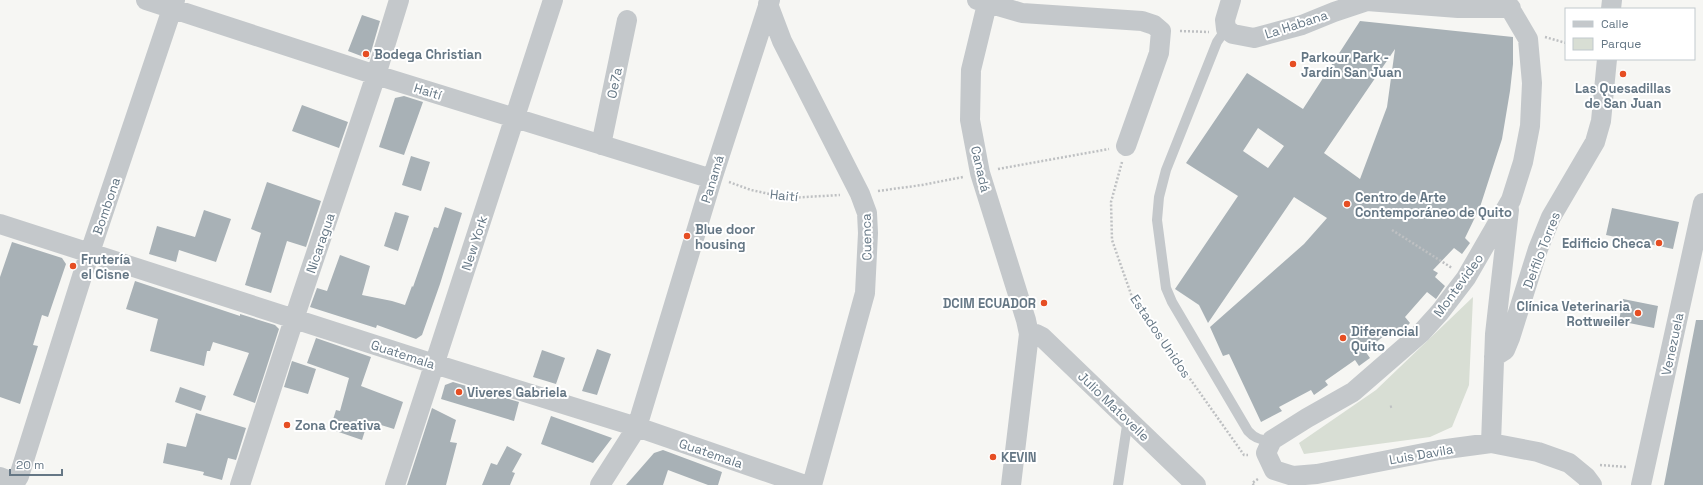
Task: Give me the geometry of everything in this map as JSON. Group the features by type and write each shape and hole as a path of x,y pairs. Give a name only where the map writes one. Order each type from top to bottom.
{"street":[{"name":"Haití","path":"146,0 174,4 376,75 718,180"},
{"name":"Nicaragua","path":"240,485 376,75 399,0"},
{"name":"New York","path":"395,485 553,0"},
{"path":"1220,30 1225,20 1231,0"},
{"path":"984,1 1022,13 1142,22 1170,31 1159,53 1119,151"},
{"name":"Canadá","path":"984,1 971,70 970,120 980,173 1026,320 1029,334"},
{"name":"La Habana","path":"1220,30 1254,38 1302,25 1367,1 1458,8 1508,4"},
{"name":"Panamá","path":"600,485 637,427 718,180 769,2"},
{"name":"Cuenca","path":"769,2 782,41 860,194 867,213 868,233 865,293 812,485"},
{"name":"Bombona","path":"8,479 19,476 90,254 174,4"},
{"name":"Montevideo","path":"1494,357 1495,334 1511,200 1523,162 1530,126 1532,83 1528,39 1508,4"},
{"name":"Oe7a","path":"601,145 627,20"},
{"name":"Deifilo Torres","path":"1494,357 1505,350 1510,338 1538,249 1551,217 1595,142 1602,114 1607,60"},
{"name":"Montevideo","path":"1269,446 1307,418 1353,392 1421,333 1440,312 1466,278 1511,200"},
{"name":"Venezuela","path":"1638,476 1703,203"},
{"name":"Guatemala","path":"0,224 434,364 637,427 805,485"},
{"path":"1011,485 1029,334"},
{"name":"Julio Matovelle","path":"1029,334 1036,334 1042,337 1196,485"},
{"path":"1491,443 1494,357"},
{"name":"Luis Davila","path":"1269,446 1274,470 1293,476 1317,474 1439,450 1491,443 1538,452 1569,463 1586,477 1592,485"}],"lane":[{"path":"1220,30 1217,42 1166,170 1159,197 1157,220 1166,288 1172,302 1248,431 1252,436 1269,446"},
{"path":"1118,485 1128,419"}],"path":[{"path":"1170,31 1220,30"},
{"path":"996,170 1119,151"},
{"name":"Estados Unidos","path":"1119,151 1111,202 1112,240 1132,297 1244,455 1269,446"},
{"path":"874,192 968,176"},
{"name":"Haití","path":"718,180 751,190 788,198 847,195"},
{"path":"1392,230 1456,271"},
{"path":"1599,465 1638,476"}],"green space":[{"path":"1473,297 1469,385 1452,427 1430,437 1304,454 1299,443 1376,390"}],"building":[{"path":"362,15 380,21 369,59 348,51"},
{"path":"1360,21 1513,37 1513,64 1502,139 1480,207 1465,238 1470,243 1462,254 1454,248 1433,270 1438,273 1435,277 1445,286 1436,299 1427,292 1405,317 1410,323 1399,334 1394,328 1365,351 1370,358 1359,366 1355,360 1325,381 1328,385 1314,395 1311,390 1279,407 1282,411 1261,422 1229,354 1223,356 1210,327 1304,244 1327,218 1294,197 1208,323 1199,305 1175,289 1238,196 1186,163 1247,73 1303,109","holes":["1395,49 1387,107 1360,179 1324,153","1258,128 1284,146 1268,168 1243,151"]},
{"path":"404,96 423,102 404,155 379,147 395,98"},
{"path":"302,105 348,122 339,148 292,131"},
{"path":"411,156 430,162 421,191 402,185"},
{"path":"267,182 321,201 306,247 287,241 271,293 245,285 261,233 251,229"},
{"path":"445,207 462,213 440,284 422,335 416,339 377,325 376,328 310,307 317,288 327,291 340,255 370,266 362,295 405,305 412,286 413,287 434,227 438,228"},
{"name":"Edificio Checa","path":"1612,208 1679,222 1673,249 1606,235"},
{"path":"204,210 231,219 216,262 179,250 176,262 149,254 157,226 195,237"},
{"path":"395,212 409,216 398,251 384,246"},
{"path":"12,242 62,258 66,264 48,317 42,315 33,345 38,346 20,404 0,397 0,277"},
{"path":"135,281 240,316 240,314 275,325 279,329 255,403 233,395 249,353 213,342 210,351 207,351 204,366 150,351 158,319 126,309"},
{"name":"Clínica Veterinaria Rottweiler","path":"1623,299 1658,306 1654,328 1619,321"},
{"path":"1696,320 1703,320 1703,485 1664,485"},
{"path":"316,338 371,357 361,386 403,402 394,429 368,421 362,440 330,429 336,410 340,411 349,378 307,363"},
{"path":"597,349 611,354 597,395 582,391"},
{"path":"542,350 565,358 556,384 533,377"},
{"path":"292,361 316,369 308,394 284,387"},
{"path":"453,382 519,402 514,421 441,399 445,385"},
{"path":"180,387 206,396 201,411 175,402"},
{"path":"432,408 456,420 450,442 457,443 446,485 407,485"},
{"path":"196,413 246,428 236,460 228,458 222,480 203,475 204,472 163,463 167,443 186,447"},
{"path":"551,416 612,438 593,463 541,444"},
{"path":"507,446 522,454 512,472 515,473 510,485 482,485 491,463 497,465"},
{"path":"663,450 722,472 718,485 708,485 668,470 663,485 626,485 654,453"}],"place":[{"name":"Bodega Christian","path":"366,54"},
{"name":"Parkour Park - Jardín San Juan","path":"1293,64"},
{"name":"Las Quesadillas de San Juan","path":"1623,74"},
{"name":"Centro de Arte Contemporáneo de Quito","path":"1347,204"},
{"name":"Blue door housing","path":"687,236"},
{"name":"Edificio Checa","path":"1659,243"},
{"name":"Frutería el Cisne","path":"73,266"},
{"name":"DCIM ECUADOR","path":"1044,303"},
{"name":"Clínica Veterinaria Rottweiler","path":"1638,313"},
{"name":"Diferencial Quito","path":"1343,338"},
{"name":"Viveres Gabriela","path":"459,392"},
{"name":"Zona Creativa","path":"287,425"},
{"name":"KEVIN","path":"993,457"}]}
